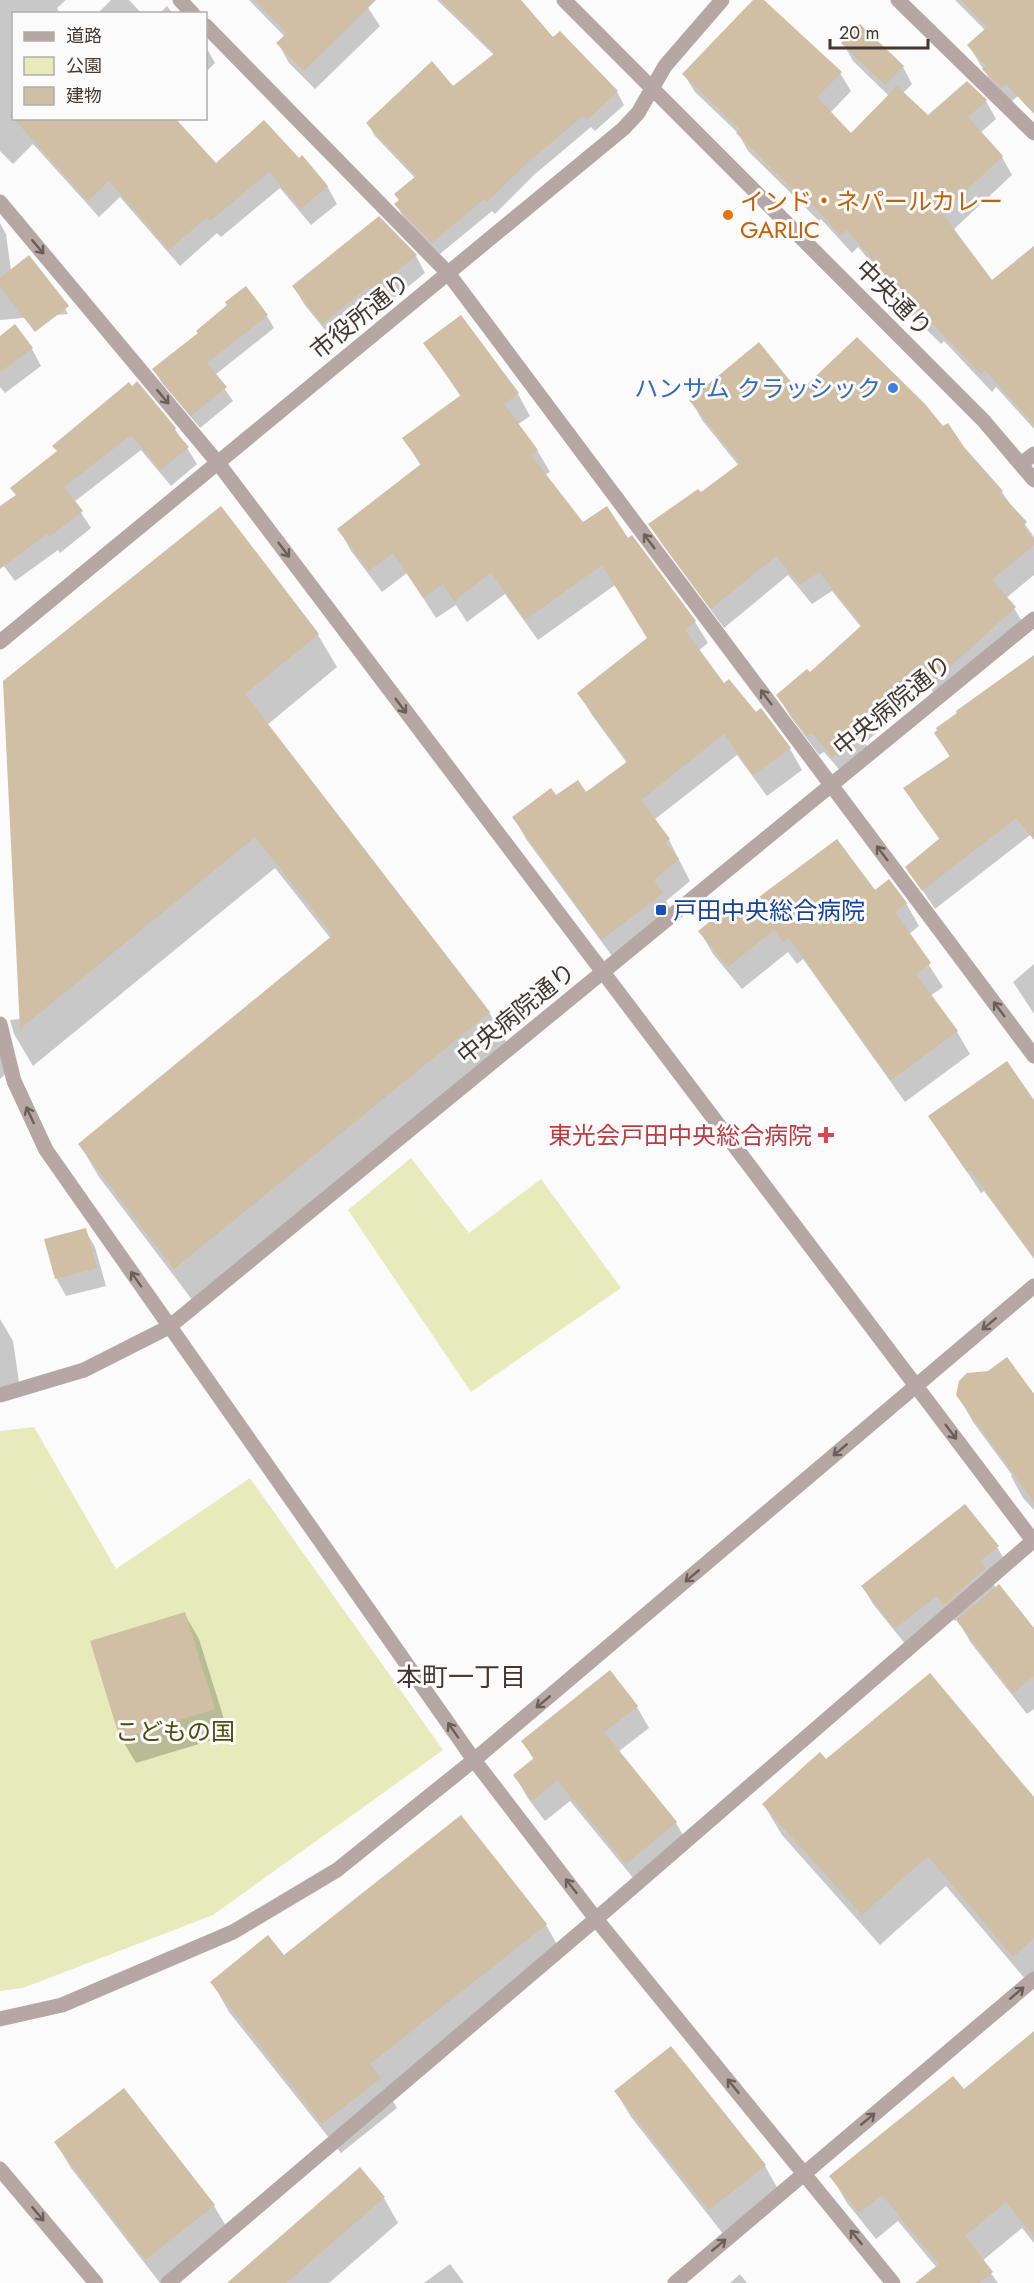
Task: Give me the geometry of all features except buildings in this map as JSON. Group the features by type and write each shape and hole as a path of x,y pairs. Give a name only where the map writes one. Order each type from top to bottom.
{"street":[{"path":"180,0 192,12"},
{"name":"中央通り","path":"564,0 983,420 1034,480"},
{"name":"市役所通り","path":"0,642 623,129 638,113 665,66 722,0"},
{"path":"898,0 1034,134"},
{"path":"207,27 448,273 1034,1056"},
{"path":"0,202 218,463 1034,1541 596,1919 168,2283"},
{"path":"1021,464 1034,454"},
{"name":"中央病院通り","path":"0,1395 84,1370 169,1327 1034,619"},
{"path":"0,1024 14,1081 46,1150 474,1760 596,1919 893,2283"},
{"path":"0,2019 62,2005 233,1932 337,1870 474,1760 1034,1286"},
{"path":"675,2283 1034,1978"},
{"path":"0,2169 96,2283"}],"green space":[{"path":"411,1158 469,1233 541,1179 621,1288 471,1392 348,1210"},
{"name":"こどもの国","path":"34,1427 116,1569 250,1478 443,1750 213,1915 23,1988 0,1991 0,1431"}],"place":[{"name":"インド・ネパールカレー GARLIC","path":"728,215"},
{"name":"ハンサム クラッシック","path":"893,388"},
{"name":"戸田中央総合病院","path":"661,910"},
{"name":"東光会戸田中央総合病院","path":"826,1135"}],"district":[{"name":"本町一丁目","path":"461,1677"}]}
